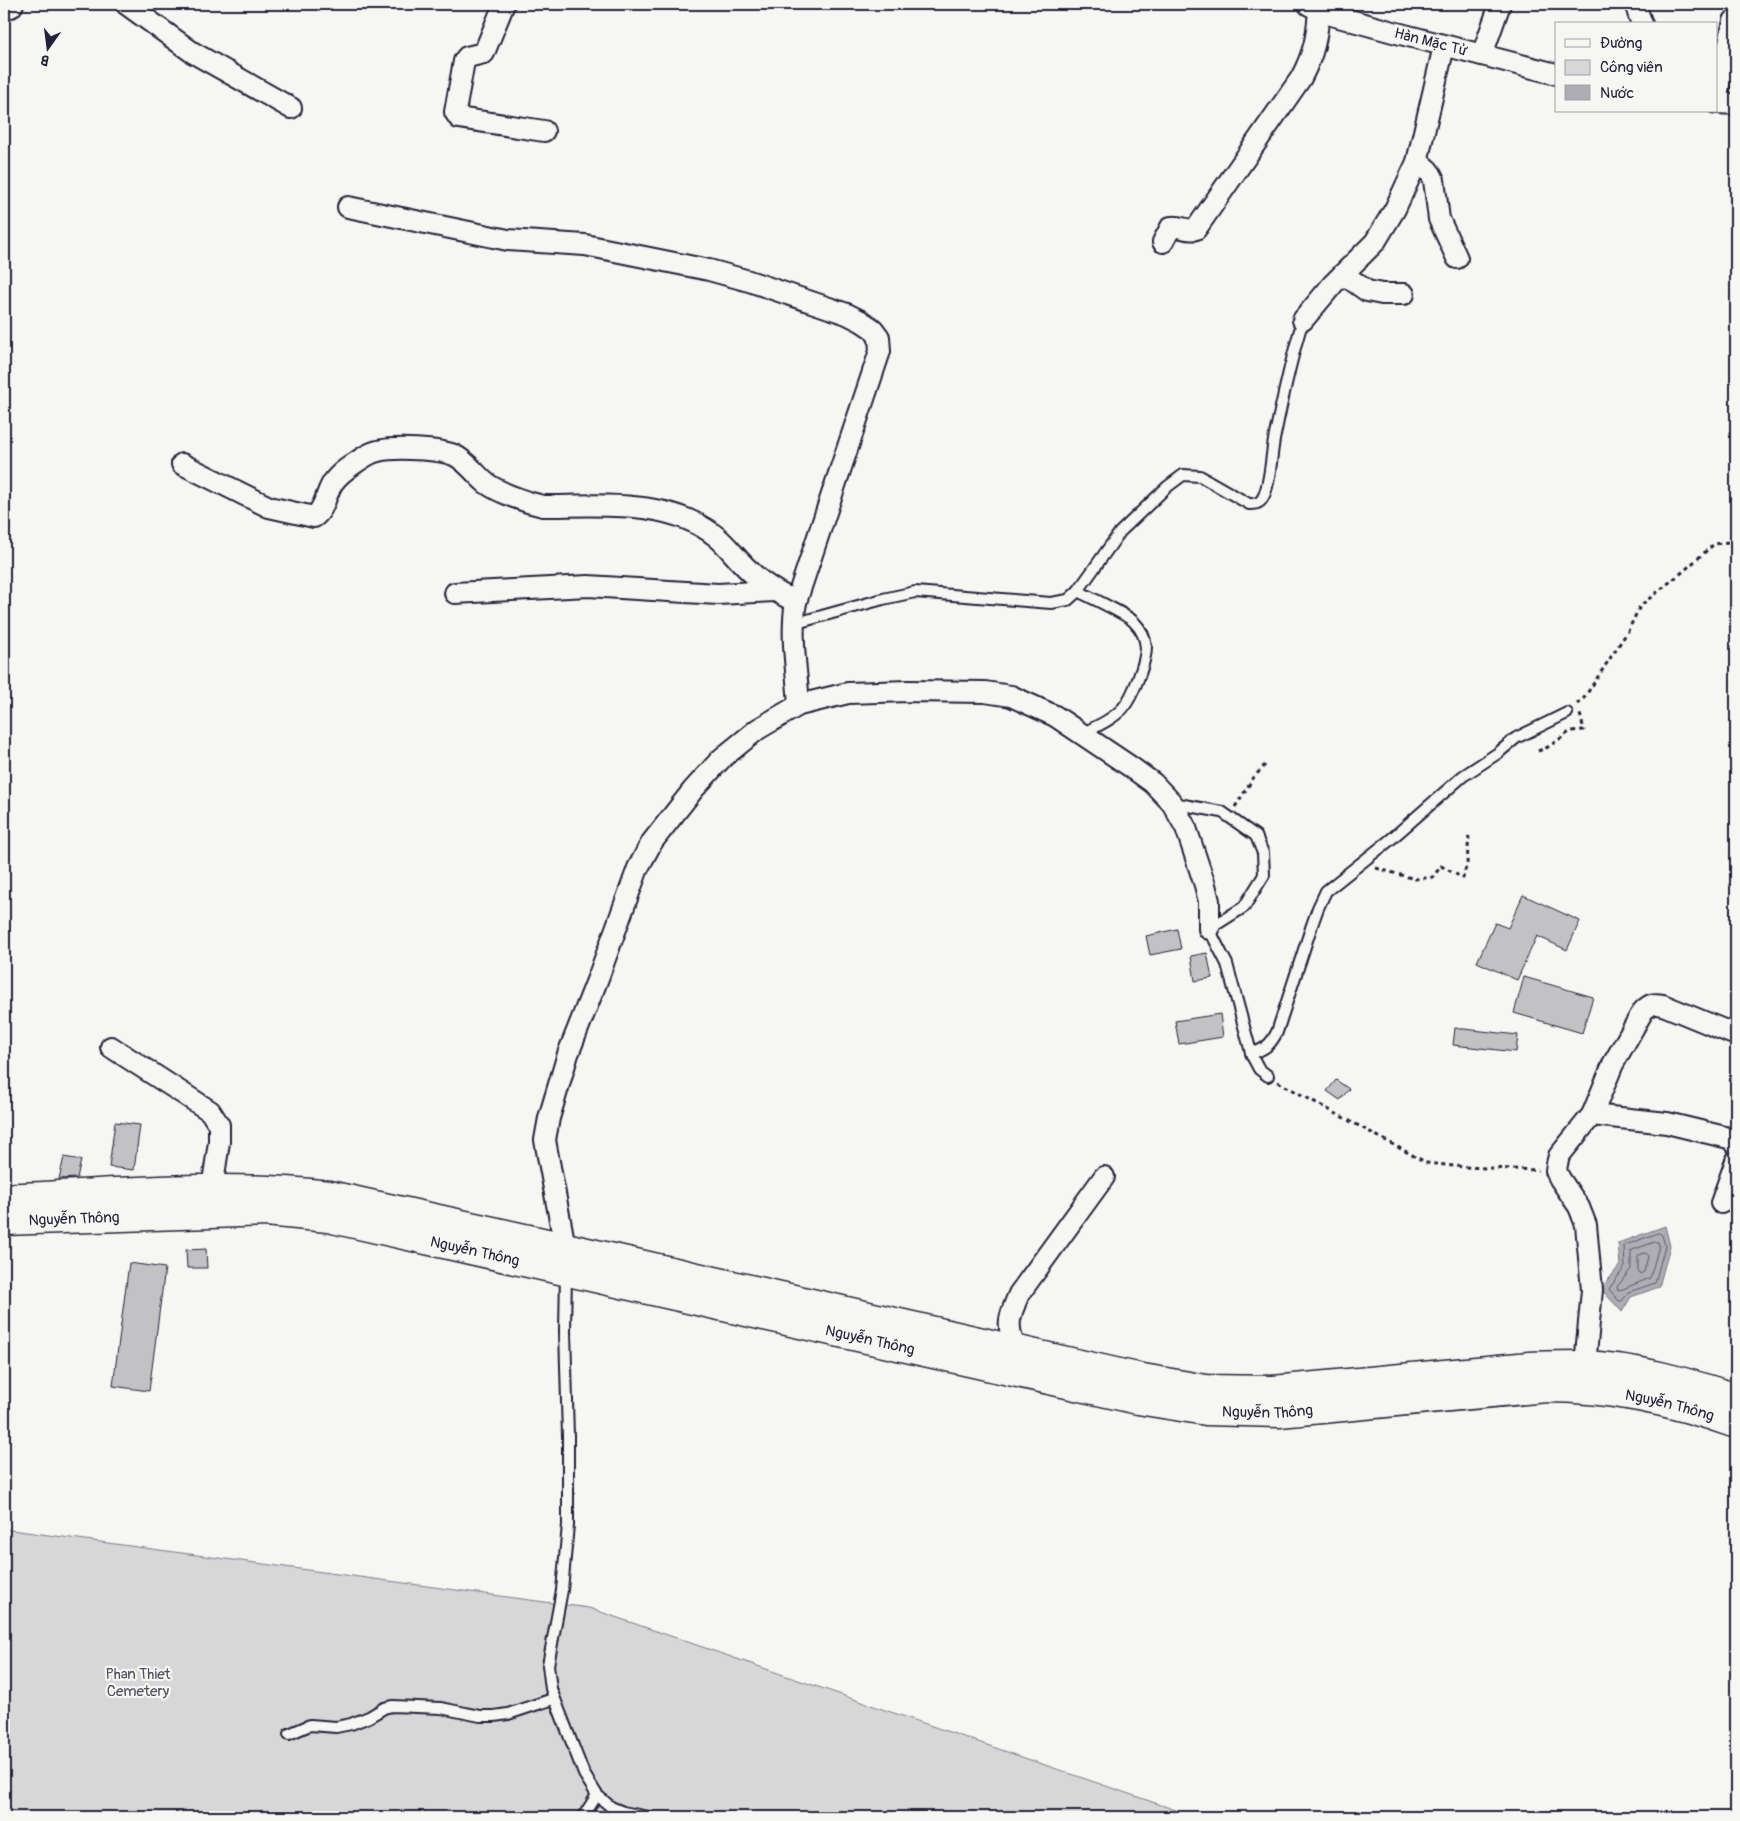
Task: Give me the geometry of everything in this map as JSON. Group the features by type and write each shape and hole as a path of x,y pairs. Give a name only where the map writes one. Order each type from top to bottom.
{"main road":[{"name":"Nguyễn Thông","path":"4,1198 212,1189 263,1189 329,1195 566,1259 1138,1400 1206,1411 1241,1413 1288,1412 1546,1388 1586,1377 1624,1370 1665,1378 1736,1398"},
{"name":"Nguyễn Thông","path":"4,1221 232,1212 294,1214 328,1218 566,1259 1015,1348 1146,1379 1206,1389 1240,1390 1316,1387 1530,1366 1586,1377 1620,1392 1662,1401 1736,1424"}],"street":[{"path":"126,4 192,52 291,108"},
{"path":"504,4 484,53 467,57 464,61 455,112 459,118 544,131"},
{"path":"1482,55 1500,4"},
{"path":"1163,242 1171,228 1176,226 1190,231 1196,230 1296,86 1312,57 1318,34 1313,7"},
{"name":"Hàn Mặc Tử","path":"1313,7 1392,32 1555,74"},
{"path":"1718,90 1734,21"},
{"path":"1303,320 1343,274 1375,242 1395,209 1417,162 1444,46"},
{"path":"1718,103 1736,104"},
{"path":"1417,162 1432,174 1439,219 1457,258"},
{"path":"348,207 508,240 585,244 709,270 824,306 854,317 873,329 880,343 880,351 796,602 794,624 800,705"},
{"path":"1343,274 1367,291 1382,294 1404,294"},
{"path":"182,464 269,508 314,517 319,514 338,475 374,452 410,449 448,453 460,458 488,484 533,504 543,506 632,507 660,511 690,522 716,537 751,573 774,591 796,602"},
{"path":"455,593 588,586 718,594 774,591"},
{"path":"566,1259 546,1151 545,1140 549,1118 568,1054 638,868 652,842 721,759 758,728 800,705 848,693 908,691 993,693 1011,696 1054,716 1153,783 1172,803 1186,828 1205,885 1209,901 1209,929"},
{"path":"1586,1377 1592,1290 1586,1225 1581,1211 1556,1171 1559,1156 1592,1115 1613,1064 1643,1011 1649,1006 1655,1003 1663,1005 1736,1035"},
{"path":"111,1047 210,1111 219,1125 219,1142 212,1189"},
{"path":"1592,1115 1667,1123 1732,1139 1736,1144"},
{"path":"1721,1203 1736,1161"},
{"path":"1015,1348 1009,1332 1010,1314 1019,1294 1104,1178"}],"lane":[{"path":"794,624 915,592 1051,603 1068,600 1078,591 1120,532 1183,475 1200,476 1249,504 1257,504 1262,500 1266,487 1274,437 1303,320"},
{"path":"1078,591 1134,621 1144,637 1146,648 1144,662 1134,687 1123,707 1104,722 1081,734"},
{"path":"1251,1053 1260,1051 1270,1045 1277,1032 1312,925 1326,891 1362,863 1463,776 1498,753 1516,738 1570,710"},
{"path":"1172,803 1222,812 1256,836 1263,853 1264,875 1244,907 1209,929 1227,964 1251,1053 1259,1069 1268,1076"},
{"path":"566,1259 565,1332 568,1525 562,1590 548,1665 553,1699 584,1774 597,1795 611,1807 649,1817"},
{"path":"289,1734 310,1725 336,1727 352,1724 392,1706 441,1708 480,1716 494,1716 508,1714 553,1699"},
{"path":"583,1817 597,1795"}],"path":[{"path":"1570,710 1584,698 1628,630 1640,606 1714,544 1736,541"},
{"path":"1538,750 1548,747 1571,731 1584,730 1580,712 1570,710"},
{"path":"1237,804 1254,777 1265,765"},
{"path":"1362,863 1415,879 1433,877 1441,866 1463,878 1467,863 1469,834"},
{"path":"1268,1076 1427,1163 1463,1167 1556,1171"}],"green space":[{"name":"Phan Thiet Cemetery","path":"4,1529 589,1608 1196,1817 4,1817"}],"water":[{"path":"1665,1226 1670,1246 1659,1287 1631,1297 1622,1312 1601,1289 1620,1265 1618,1243"}],"building":[{"path":"1523,895 1580,921 1567,950 1537,936 1517,980 1477,962 1495,923 1508,928"},
{"path":"1177,929 1181,949 1150,955 1146,936"},
{"path":"1207,953 1212,978 1195,981 1191,956"},
{"path":"1524,977 1593,997 1582,1033 1514,1013"},
{"path":"1220,1014 1223,1037 1179,1044 1175,1021"},
{"path":"1455,1028 1518,1035 1516,1052 1453,1045"},
{"path":"1336,1080 1349,1089 1340,1100 1327,1091"},
{"path":"115,1122 140,1125 134,1170 109,1167"},
{"path":"64,1157 81,1160 77,1178 59,1179"},
{"path":"206,1249 207,1268 187,1268 186,1250"},
{"path":"129,1263 165,1268 149,1391 113,1386"}]}
